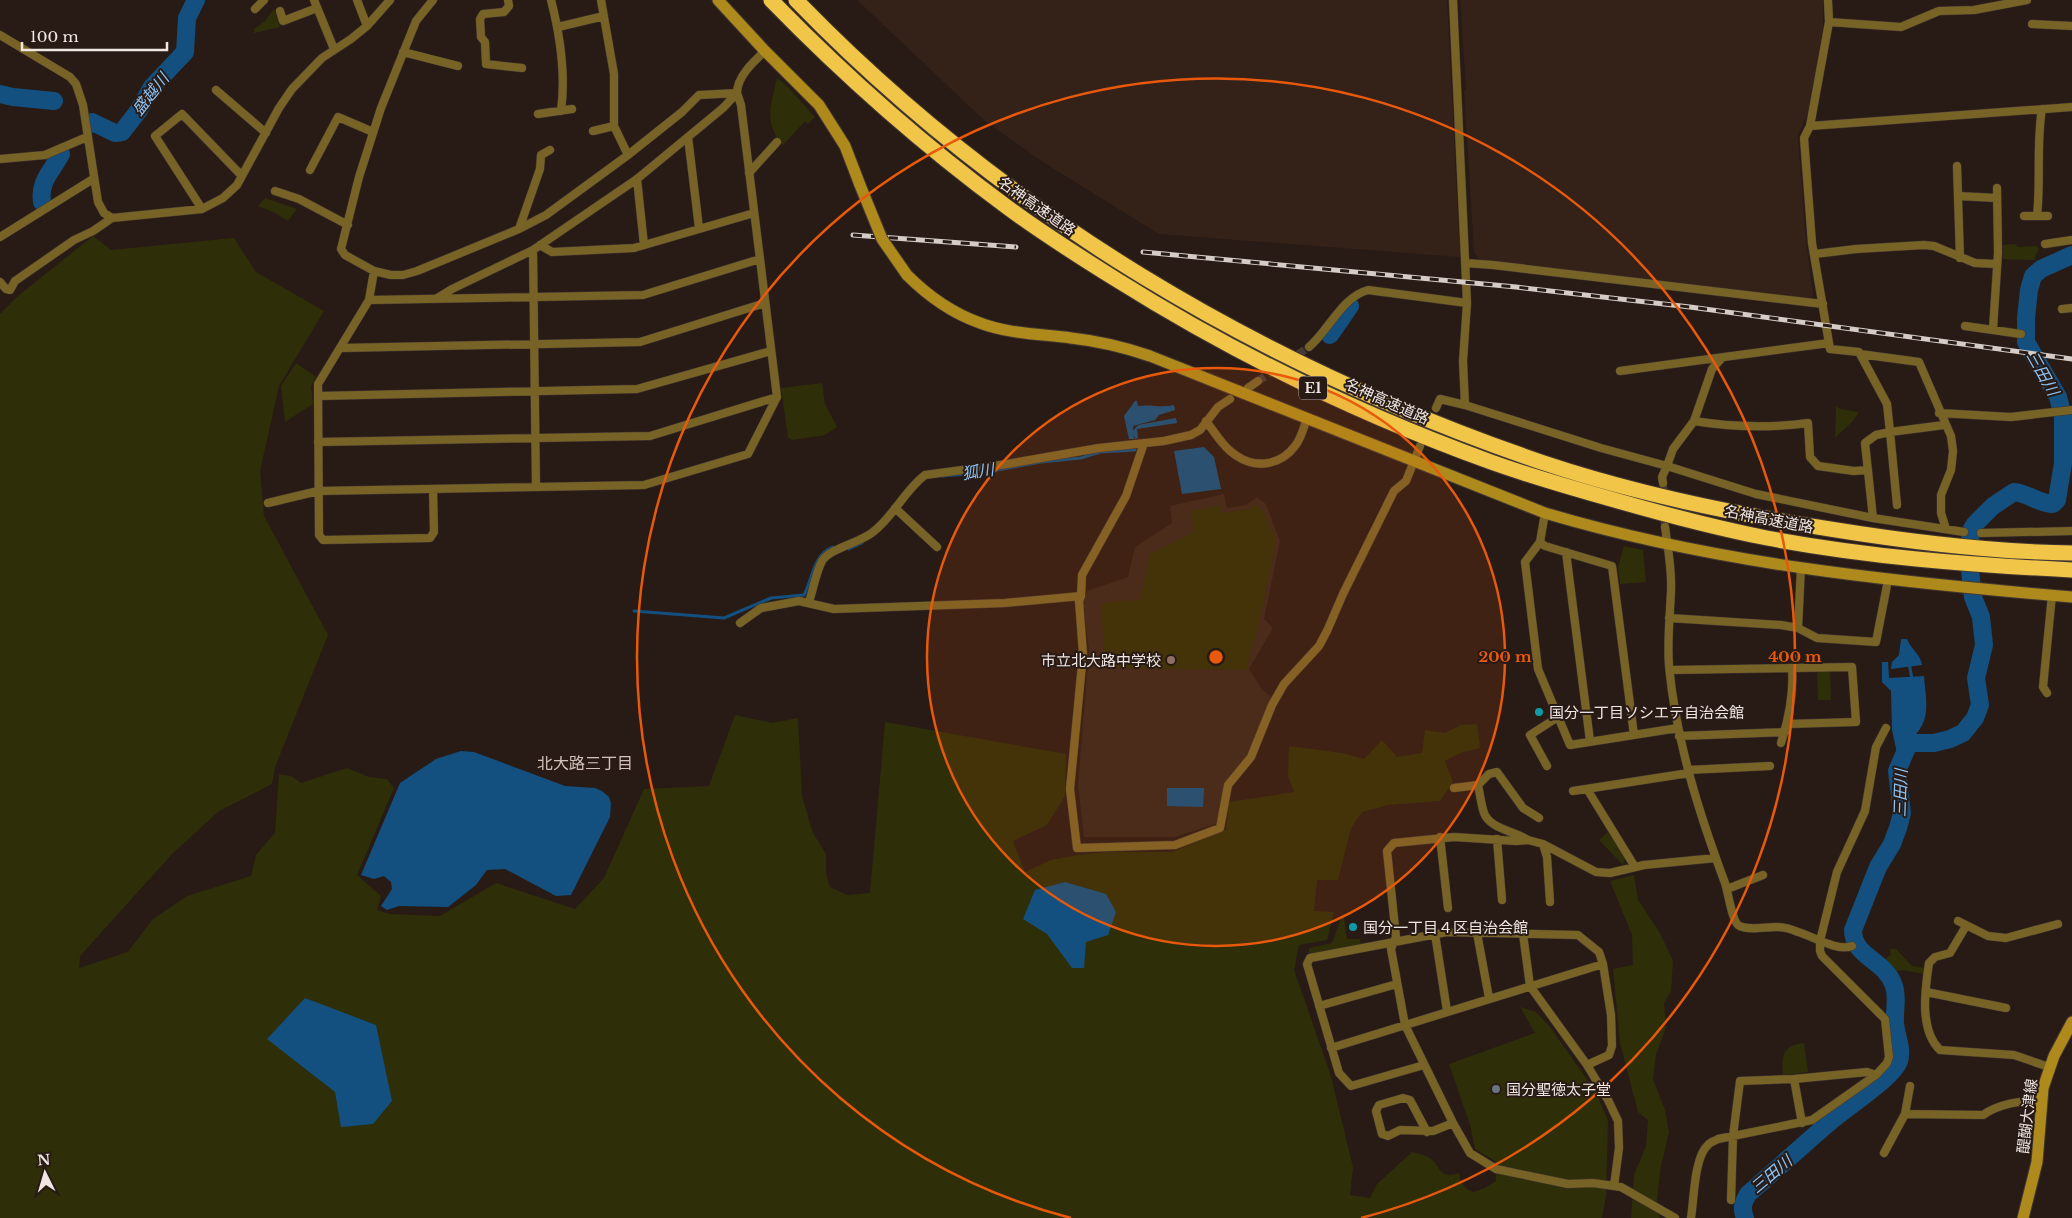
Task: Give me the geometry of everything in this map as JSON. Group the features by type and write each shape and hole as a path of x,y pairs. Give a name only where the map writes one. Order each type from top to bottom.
{"highway":[{"name":"名神高速道路","path":"771,0 811,41 872,96 939,154 1008,208 1138,293 1215,338 1301,382 1410,431 1495,464 1686,520 1767,538 1871,554 1957,564 2072,570"},
{"name":"名神高速道路","path":"796,0 861,63 925,120 1018,195 1152,283 1304,365 1447,427 1547,464 1655,495 1765,519 1906,542 2000,550 2072,553"}],"street":[{"path":"255,9 264,0"},
{"path":"314,0 334,50"},
{"path":"357,0 367,26"},
{"path":"0,282 6,289 10,290 15,281 74,240 93,231 112,218 202,209 223,198 237,185 279,108 292,89 322,58 367,26 390,0"},
{"path":"433,0 416,21 373,132 341,249 345,255 374,271 391,275 403,275 519,229 546,215 628,155 682,112 699,95 737,94"},
{"path":"508,0 509,6 504,12 483,14 480,19 481,37 485,42 486,64 522,68"},
{"path":"552,0 558,27 562,78 561,110"},
{"path":"601,0 614,74 614,126 628,155"},
{"path":"718,0 819,105 829,119 845,146 882,239 907,275 936,300 966,318 982,324 1018,332 1090,340 1136,351 1545,513 1608,531 1668,544 1888,580 2072,596"},
{"path":"1453,0 1467,303 1463,361 1465,405"},
{"path":"1828,0 1829,22 1810,126 1804,138 1815,254 1830,349 1919,362 1944,425 1951,436 1953,451 1951,470 1941,495 1941,513 1946,529"},
{"path":"1829,22 1902,27 1939,11 1974,10 1999,3 2027,0"},
{"path":"280,10 284,21 317,8"},
{"path":"558,27 604,16"},
{"path":"2032,24 2072,26"},
{"path":"0,35 70,77 76,84 83,105 86,137 98,202 104,213 112,218"},
{"path":"268,503 318,491 644,485 748,454 777,397 741,105 737,94 737,89 745,72 765,51"},
{"path":"403,52 458,66"},
{"path":"216,90 266,134"},
{"path":"436,299 452,289 536,248 637,179 723,108 737,94"},
{"path":"1810,126 2072,107"},
{"path":"538,114 572,109"},
{"path":"2037,216 2040,188 2038,132 2042,109"},
{"path":"202,209 155,136 182,114 242,176"},
{"path":"310,170 338,117 373,132"},
{"path":"593,131 614,126"},
{"path":"0,159 45,155 86,137"},
{"path":"688,137 699,228"},
{"path":"749,173 777,142"},
{"path":"519,229 540,169 541,155 550,150"},
{"path":"1957,166 1960,258"},
{"path":"0,237 94,179"},
{"path":"637,179 644,245"},
{"path":"1993,329 1997,264 1997,188"},
{"path":"275,191 299,199 348,225"},
{"path":"1958,196 1997,198"},
{"path":"536,248 552,252 634,248 754,213"},
{"path":"2024,216 2048,216"},
{"path":"2045,244 2072,240"},
{"path":"1815,254 1856,249 1924,245 1934,246 1975,263 1997,264"},
{"path":"536,248 533,297 536,487"},
{"path":"369,300 643,295 760,259"},
{"path":"1465,263 1823,304"},
{"path":"374,271 369,300 318,384 319,535 323,540 430,538 434,532 433,489"},
{"path":"1309,347 1352,298 1368,290 1467,303"},
{"path":"341,348 640,342 765,303"},
{"path":"2062,309 2072,308"},
{"path":"1965,326 2021,334"},
{"path":"1620,372 1829,343"},
{"path":"318,396 637,389 771,351"},
{"path":"1860,354 1887,404 1897,504"},
{"path":"1663,483 1662,477 1673,449 1694,421 1712,369 1721,359"},
{"path":"1248,388 1258,381"},
{"path":"318,442 650,436 777,397"},
{"path":"809,602 822,561 830,554 858,542 874,532 914,483 925,475 1191,435 1200,430 1218,407 1230,399"},
{"path":"1436,408 1440,399 1465,405 1756,494 1872,518 1964,532"},
{"path":"1939,413 2012,417 2069,410"},
{"path":"1206,421 1236,456 1247,462 1258,464 1273,462 1285,456 1296,446 1307,418"},
{"path":"1694,421 1713,424 1781,427 1808,422 1810,457 1818,466 1854,471 1868,470"},
{"path":"1872,518 1865,443 1876,435 1944,425"},
{"path":"1144,443 1126,496 1082,576 1079,601 1083,654 1070,789 1077,848 1175,845 1220,828 1228,785 1250,757 1272,705 1284,684 1319,646 1394,491 1406,481 1420,446"},
{"path":"895,508 937,547"},
{"path":"1545,513 1540,542 1525,562 1538,669 1570,745 1634,735 1786,728 1856,722 1852,667 1670,670"},
{"path":"1665,527 1671,575 1668,636 1670,670 1678,732 1736,923 1741,927 1778,927 1797,931 1820,941 1847,948 1852,946"},
{"path":"1981,533 2072,531"},
{"path":"1540,542 1545,546 1612,566 1634,735"},
{"path":"1566,552 1590,742"},
{"path":"1798,628 1801,567"},
{"path":"1669,618 1782,625 1798,628 1817,638 1876,642 1888,580"},
{"path":"2047,693 2043,687 2052,595"},
{"path":"740,623 761,608 799,601 834,609 1006,603 1081,596"},
{"path":"1781,743 1794,687 1792,668"},
{"path":"1547,766 1530,735 1558,717"},
{"path":"1691,1218 1699,1163 1702,1152 1708,1144 1718,1139 1802,1123 1820,1116 1876,1074 1887,1063 1889,1057 1885,1019 1822,956 1820,951 1820,941 1837,872 1865,811 1876,747 1886,728"},
{"path":"1573,791 1689,771 1770,766"},
{"path":"1454,788 1478,785 1489,774 1497,772 1523,808 1539,818"},
{"path":"1478,785 1488,819 1500,827 1528,840 1543,844 1596,872 1610,873 1635,867 1716,858"},
{"path":"1586,789 1635,867"},
{"path":"1528,840 1440,837 1394,843 1387,851 1396,937 1391,948 1405,1024 1453,1124 1470,1153 1496,1169 1568,1184 1593,1183 1614,1186 1632,1192 1675,1218"},
{"path":"1440,837 1448,908"},
{"path":"1497,839 1502,900"},
{"path":"1543,844 1547,857 1550,902"},
{"path":"1727,889 1764,875"},
{"path":"1958,921 1988,936 2006,938 2058,924"},
{"path":"1966,926 1950,953 1935,957 1929,963 1926,1018 1934,1045 1940,1050 2014,1055 2049,1067"},
{"path":"1424,1065 1351,1086 1338,1073 1307,964 1310,958 1447,932 1578,936 1599,952 1603,964 1611,1015 1612,1046 1609,1055 1587,1065"},
{"path":"1477,933 1489,998"},
{"path":"1435,934 1447,1011"},
{"path":"1523,934 1530,986 1587,1065 1618,1121 1619,1148 1614,1186"},
{"path":"1331,1048 1603,964"},
{"path":"1319,1006 1397,984"},
{"path":"1926,992 2006,1008"},
{"name":"醍醐大津線","path":"2023,1218 2037,1162 2043,1088 2049,1067 2070,1030"},
{"path":"1731,1200 1733,1136 1740,1081 1794,1079 1867,1072 1876,1074"},
{"path":"1794,1079 1802,1123"},
{"path":"1884,1153 1905,1114 1910,1086"},
{"path":"1427,1132 1410,1100 1403,1098 1379,1105 1376,1111 1382,1134 1388,1136 1400,1130 1427,1132 1453,1124"},
{"path":"1905,1114 1982,1115 1992,1108 2005,1107 2022,1100 2042,1100"}],"shaded area":[{"path":"857,0 1447,0 1460,257 1159,234 1046,164 986,122"},
{"path":"1460,0 1823,0 1823,28 1808,113 1798,135 1805,231 1813,296 1807,300 1479,260 1474,252"},
{"path":"274,9 280,27 254,33 254,29 265,21"},
{"path":"777,78 786,85 815,117 808,124 805,121 783,145 773,129 770,113"},
{"path":"265,198 297,209 288,221 258,206"},
{"path":"93,236 111,250 234,238 256,272 324,311 279,386 260,471 264,516 328,635 275,767 272,784 219,811 172,854 80,956 79,968 128,952 152,920 187,896 251,876 256,855 275,833 279,774 291,776 301,783 347,768 369,777 387,779 394,788 357,875 381,896 377,910 389,914 440,916 496,883 575,909 604,878 644,789 709,786 735,715 772,723 798,718 802,796 813,833 826,854 826,873 830,887 847,895 870,893 885,722 1066,754 1065,796 1047,825 1013,841 1025,872 1051,860 1078,855 1108,852 1172,852 1226,830 1229,802 1294,792 1288,776 1289,746 1342,753 1364,759 1382,740 1397,757 1422,753 1425,730 1445,733 1461,725 1477,724 1480,748 1460,753 1445,761 1453,782 1440,801 1388,805 1362,812 1351,828 1338,880 1317,880 1314,911 1334,912 1327,940 1299,945 1294,970 1330,1073 1353,1167 1350,1195 1370,1198 1377,1184 1412,1152 1428,1157 1440,1171 1447,1175 1459,1173 1463,1185 1473,1192 1485,1188 1496,1181 1495,1161 1475,1149 1470,1125 1449,1064 1535,1033 1520,1007 1536,1012 1550,1027 1596,1092 1608,1121 1606,1195 1602,1218 0,1218 0,314 18,296"},
{"path":"2015,244 2018,247 2036,246 2039,248 2034,260 2003,259 2003,245"},
{"path":"296,363 316,377 311,386 313,404 285,422 281,386"},
{"path":"822,383 825,404 837,427 825,435 793,440 788,438 781,388"},
{"path":"1836,406 1840,409 1859,412 1853,421 1835,438"},
{"name":"市立北大路中学校","path":"1224,494 1227,508 1246,505 1257,497 1266,504 1280,541 1264,619 1273,628 1249,669 1262,689 1272,698 1249,756 1224,784 1218,823 1175,837 1084,837 1078,784 1089,651 1083,600 1087,591 1128,577 1135,547 1172,523 1170,506"},
{"path":"1221,505 1222,513 1250,509 1255,505 1263,511 1276,539 1259,623 1246,670 1105,668 1101,606 1106,602 1140,600 1150,554 1194,532 1191,511"},
{"path":"1624,546 1643,550 1646,582 1620,584 1618,567"},
{"path":"1830,670 1831,700 1818,700 1817,671"},
{"path":"1608,832 1625,858 1623,865 1599,840"},
{"path":"1634,875 1638,900 1660,933 1673,961 1671,991 1664,1003 1666,1027 1656,1055 1653,1079 1665,1110 1669,1132 1660,1171 1657,1201 1659,1217 1662,1218 1631,1218 1634,1175 1646,1146 1648,1120 1638,1112 1620,1043 1613,969 1633,965 1632,935 1610,881"},
{"path":"1341,918 1344,918 1347,939 1360,939 1361,946 1309,957 1309,948 1332,943"},
{"path":"1890,949 1896,949 1912,966 1924,968 1924,974 1902,970 1891,973 1884,961 1891,954"},
{"path":"1804,1043 1808,1072 1783,1075 1782,1062 1785,1053 1792,1046"}],"water":[{"path":"1135,401 1137,401 1138,406 1174,405 1175,410 1159,415 1155,420 1133,426 1134,439 1129,439 1124,416"},
{"path":"1176,418 1177,423 1137,429 1138,438 1135,439 1133,431 1138,425"},
{"path":"1204,447 1214,457 1221,489 1182,494 1174,451"},
{"path":"1901,639 1907,639 1920,658 1922,665 1891,669 1892,662 1899,655"},
{"path":"1882,662 1888,662 1889,678 1924,676 1926,702 1924,721 1903,753 1897,753 1892,730 1891,691 1882,682"},
{"path":"461,751 474,752 565,786 595,788 609,797 611,803 610,817 571,895 556,896 505,869 487,870 476,885 448,907 399,906 387,910 381,906 392,889 391,882 384,876 374,879 361,875 400,783 436,759"},
{"path":"1167,788 1204,788 1203,807 1167,806"},
{"path":"1065,882 1106,894 1116,912 1108,935 1086,942 1084,968 1072,968 1047,934 1023,919 1035,890"},
{"path":"305,998 376,1025 392,1101 373,1124 341,1127 335,1092 267,1039"}],"waterway":[{"name":"盛越川","path":"91,124 92,122 115,133 122,132 139,110 152,87 185,52 187,18 196,0"},
{"path":"0,94 54,101"},
{"name":"盛越川","path":"42,202 44,182 61,154"},
{"name":"三田川","path":"1745,1218 1743,1206 1748,1194 1831,1121 1879,1084 1895,1068 1899,1061 1900,1047 1895,1023 1896,995 1894,986 1884,970 1858,947 1854,939 1853,930 1878,867 1892,844 1898,828 1902,813 1897,771 1909,743 1934,743 1963,733 1975,718 1980,705 1976,678 1984,645 1981,617 1973,597 1969,561 1972,529 1993,506 2014,492 2048,504 2053,504 2057,500 2063,463 2063,416 2058,397 2026,342 2026,318 2029,290 2033,276 2041,269 2072,255"},
{"name":"狐川","path":"1330,335 1350,306"},
{"name":"狐川","path":"942,476 980,473 1041,462 1081,458 1100,452 1135,450"},
{"name":"狐川","path":"849,549 862,543"},
{"name":"狐川","path":"634,611 724,618 771,598 804,595 817,561 821,555 833,547"},
{"path":"1909,663 1912,679"},
{"name":"三田川","path":"1897,771 1901,749"}],"tunnel":[{"path":"1258,381 1309,347"},
{"path":"1663,483 1665,527"}],"railway":[{"path":"853,235 1016,247"},
{"path":"1143,252 1516,287 1690,307 2072,359"}],"place":[{"name":"市立北大路中学校","path":"1171,660"},
{"name":"国分一丁目ソシエテ自治会館","path":"1539,712"},
{"name":"国分一丁目４区自治会館","path":"1353,927"},
{"name":"国分聖徳太子堂","path":"1496,1089"}],"district":[{"name":"北大路三丁目","path":"585,763"}]}
